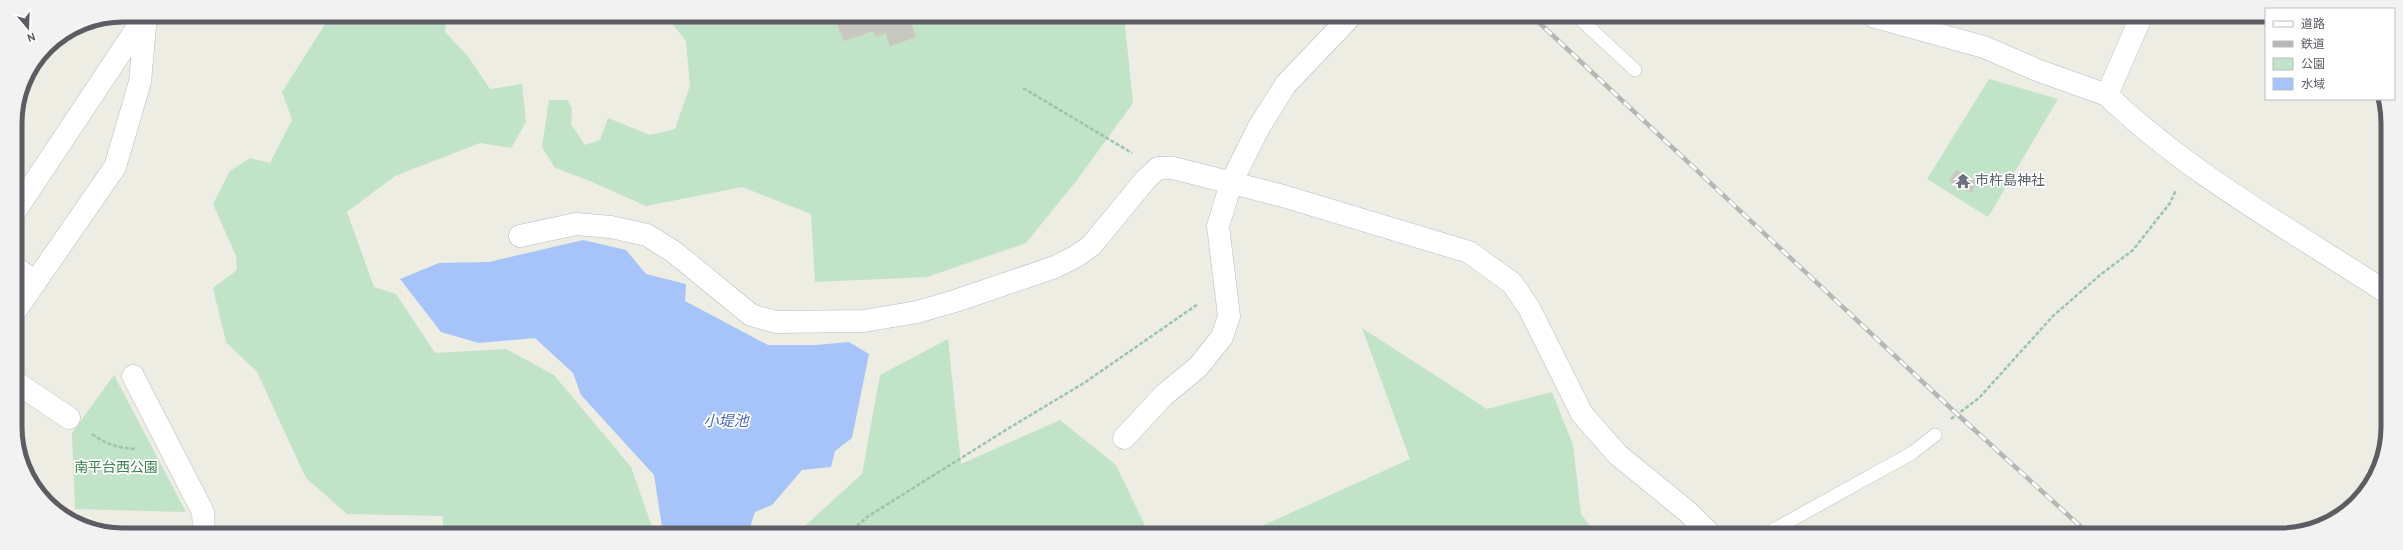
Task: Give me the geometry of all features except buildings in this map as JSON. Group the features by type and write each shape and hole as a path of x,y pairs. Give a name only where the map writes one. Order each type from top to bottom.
{"street":[{"path":"22,201 141,22"},
{"path":"22,302 115,167 140,82 145,22"},
{"path":"1124,438 1164,395 1198,367 1222,337 1229,316 1218,226 1231,183 1259,127 1286,84 1345,22"},
{"path":"1893,22 1984,47 2037,70 2107,95 2130,117 2190,164 2381,289"},
{"path":"2107,95 2139,22"},
{"path":"520,236 576,224 611,227 646,235 674,252 750,315 776,322 864,321 917,312 955,301 1055,267 1075,257 1091,246 1146,179 1158,168 1173,168 1358,218 1469,252 1512,283 1533,314 1582,414 1618,455 1688,512 1704,528"},
{"path":"22,272 36,282"},
{"path":"133,376 203,512 204,528"},
{"path":"22,386 69,418"}],"lane":[{"path":"1583,22 1635,70"},
{"path":"1777,528 1912,453 1935,435"}],"path":[{"path":"1023,88 1158,168"},
{"path":"1935,435 1957,414 1979,398 2053,316 2100,275 2133,250 2170,203 2190,164"},
{"path":"855,528 867,517 1008,428 1084,384 1225,286"},
{"path":"100,440 120,449 150,450 167,442"}],"green space":[{"path":"327,22 446,22 445,32 467,55 490,89 522,84 526,122 511,148 480,143 395,176 347,212 374,287 396,294 435,353 506,349 554,375 631,467 652,528 443,528 443,516 347,514 306,478 257,372 226,342 213,288 237,270 236,256 213,204 230,171 250,158 270,163 292,120 282,92"},
{"path":"671,22 1125,22 1133,103 1077,180 1026,243 927,277 815,282 811,214 742,187 646,206 590,181 555,168 542,147 549,100 567,100 572,108 571,124 585,145 600,140 608,118 650,135 675,129 690,86 686,41"},
{"path":"1989,79 2058,99 1988,217 1927,179"},
{"path":"1362,328 1487,409 1552,392 1573,445 1581,514 1592,528 1257,528 1410,459"},
{"path":"948,339 961,464 1060,420 1116,465 1146,528 803,528 862,474 880,375"},
{"name":"南平台西公園","path":"114,375 186,512 75,509 72,433"}],"water":[{"name":"小堤池","path":"583,240 626,250 646,274 686,284 685,301 768,345 816,345 849,342 869,354 852,438 835,451 831,467 802,470 772,505 755,512 750,528 662,528 654,475 581,395 573,373 535,338 479,343 441,332 400,279 439,263 489,262"}],"railway":[{"path":"1538,22 1957,414 2082,528"}],"place":[{"name":"市杵島神社","path":"1963,181"}]}
